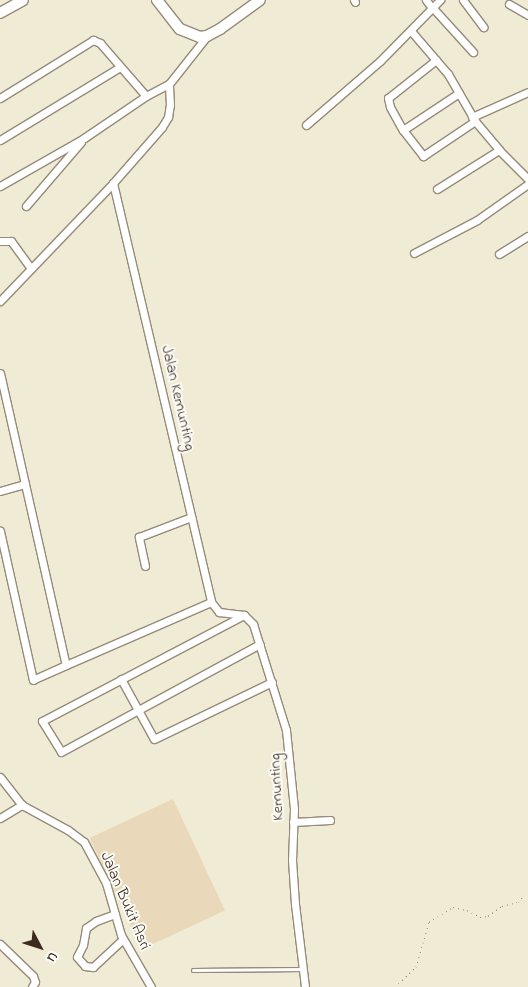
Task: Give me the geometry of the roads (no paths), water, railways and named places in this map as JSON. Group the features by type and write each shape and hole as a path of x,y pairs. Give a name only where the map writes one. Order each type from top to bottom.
{"street":[{"path":"0,13 23,0"},
{"path":"0,186 84,138 146,96 168,84 207,36 260,0"},
{"path":"306,125 410,32 429,4 440,0"},
{"path":"463,0 483,26"},
{"path":"163,2 180,29 186,33 207,36"},
{"path":"429,4 473,52"},
{"path":"509,4 528,15"},
{"path":"410,32 436,60 459,92 474,119 499,150 528,179"},
{"path":"0,98 93,40 100,43 146,96"},
{"path":"436,60 388,98 390,107 402,130 423,156 474,119 525,94 528,103"},
{"path":"0,140 120,66"},
{"path":"0,301 113,183 162,127 168,117 170,105 168,84"},
{"path":"402,130 459,92"},
{"path":"26,206 84,138"},
{"path":"437,189 499,150"},
{"name":"Jalan Kemunting","path":"113,183 211,602"},
{"path":"414,253 477,220 528,184"},
{"path":"499,254 528,236"},
{"path":"0,241 11,241 31,268"},
{"path":"0,373 66,665"},
{"path":"0,491 25,484"},
{"path":"145,566 139,536 191,517"},
{"path":"0,531 33,680 211,602 216,610 223,613 244,615"},
{"path":"244,615 42,721 61,752 260,644"},
{"name":"Kemunting","path":"244,615 253,624 260,644 283,716 290,757 293,822 292,860 305,987"},
{"path":"121,679 154,739 272,682"},
{"name":"Jalan Bukit Asri","path":"0,777 22,805 68,830 84,842 106,883 124,939 151,987"},
{"path":"0,818 22,805"},
{"path":"293,822 330,820"},
{"path":"115,914 96,921 86,928 83,945 77,957 85,966 93,967 124,939"},
{"path":"0,944 33,976 34,982 32,987"}],"lane":[{"path":"193,970 304,968"}]}
